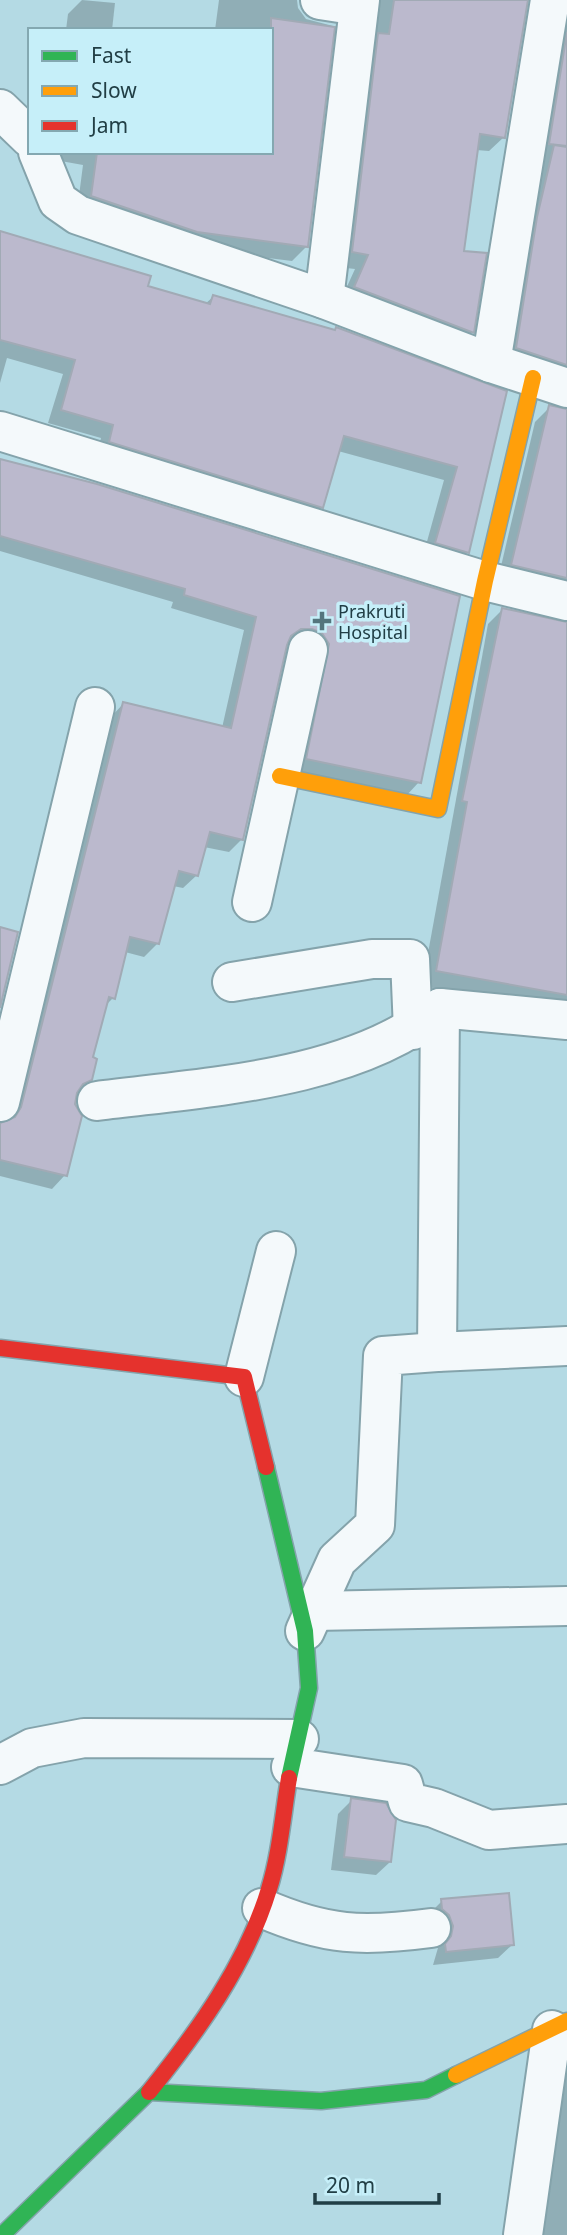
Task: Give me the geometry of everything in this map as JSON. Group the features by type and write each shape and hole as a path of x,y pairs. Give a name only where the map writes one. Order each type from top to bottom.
{"street":[{"path":"320,0 360,3 324,299"},
{"path":"491,363 550,0"},
{"path":"0,109 28,136"},
{"path":"39,154 58,201 78,215 324,299 550,383 485,582 438,809 280,776"},
{"path":"0,431 485,582 567,601"},
{"path":"252,902 308,650"},
{"path":"0,1102 96,707"},
{"path":"232,982 372,959 410,959 427,1019 437,1352"},
{"path":"97,1101 213,1086 340,1062 427,1019 567,1020"},
{"path":"2,2235 149,2092 199,2031 270,1888 309,1688 309,1621 244,1377 276,1251"},
{"path":"309,1621 337,1560 375,1525 383,1356 567,1346"},
{"path":"0,1348 244,1377"},
{"path":"309,1621 567,1606"},
{"path":"0,1765 32,1748 84,1738 295,1753 403,1784 408,1802 434,1808 489,1830 567,1824"},
{"path":"262,1908 303,1926 374,1935 431,1928"},
{"path":"149,2092 321,2101 426,2090 559,2026"},
{"path":"523,2235 559,2026"}],"building":[{"path":"394,0 528,0 505,138 480,134 464,251 487,253 474,333 354,287 368,255 352,252 378,33 389,34"},
{"path":"271,18 335,27 308,247 197,232 91,196 97,154 273,154"},
{"path":"567,32 567,146 549,144"},
{"path":"554,145 567,147 567,365 516,348 537,217"},
{"path":"0,231 151,276 148,286 210,304 213,295 335,330 336,327 507,391 469,553 435,543 457,467 344,436 323,508 109,442 113,425 61,410 75,360 0,340"},
{"path":"549,405 567,409 567,578 511,565"},
{"path":"0,459 97,484 460,596 421,783 306,759 329,644 322,633 312,629 301,629 291,636 243,840 210,832 198,876 179,871 159,944 130,937 115,999 109,997 93,1057 97,1059 92,1080 83,1084 77,1093 75,1104 82,1116 67,1176 0,1160 0,1123 15,1117 21,1107 123,702 231,728 256,617 184,595 185,589 0,536"},
{"path":"502,608 567,622 567,995 436,971 467,802 462,801"},
{"path":"0,927 18,932 0,1008"},
{"path":"351,1798 386,1803 396,1820 391,1862 344,1857"},
{"path":"509,1893 514,1945 446,1952 445,1944 451,1936 453,1926 449,1915 442,1909 441,1899"}],"traffic: fast":[{"path":"266,1467 305,1631 309,1688 289,1778"},
{"path":"2,2235 149,2092 321,2101 426,2090 456,2075"}],"traffic: slow":[{"path":"280,776 438,809 485,581 533,378"},
{"path":"456,2075 567,2021"}],"traffic: jam":[{"path":"0,1348 244,1377 266,1467"},
{"path":"149,2092 219,1996 247,1944 273,1876 289,1778"}],"place":[{"name":"Prakruti Hospital","path":"322,621"}]}
